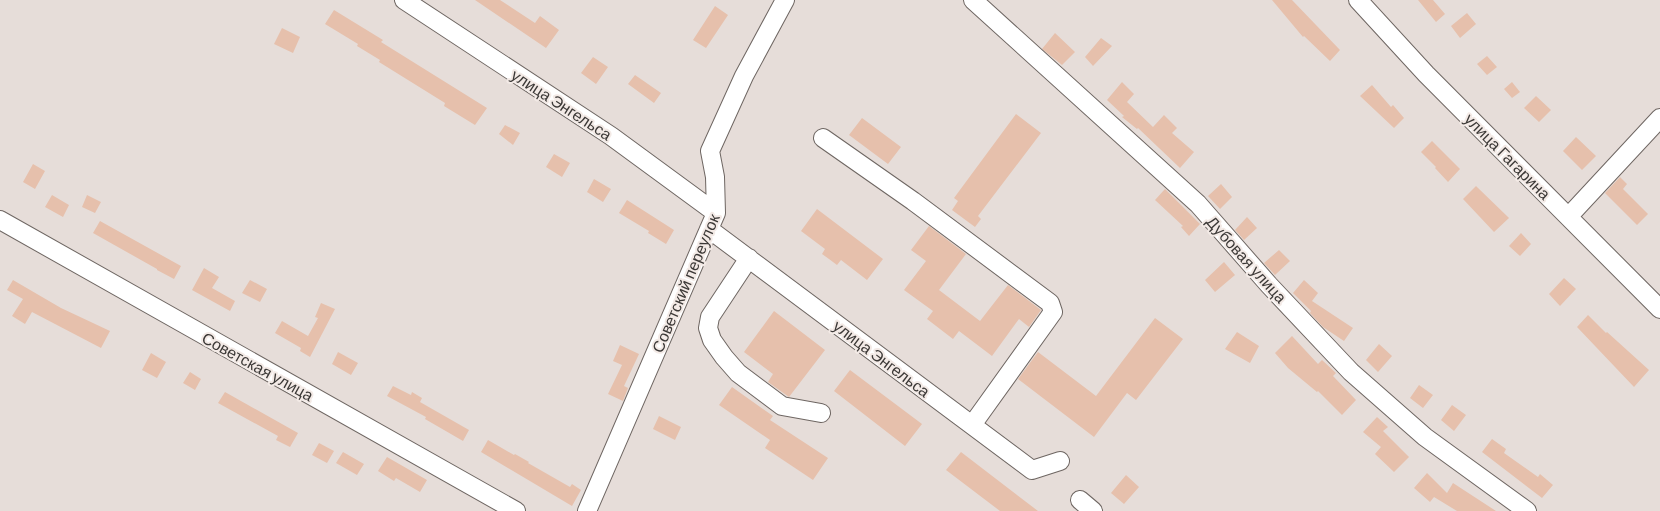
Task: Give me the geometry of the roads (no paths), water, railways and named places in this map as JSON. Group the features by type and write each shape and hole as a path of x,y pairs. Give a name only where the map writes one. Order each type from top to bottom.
{"street":[{"name":"улица Энгельса","path":"404,0 611,136 713,221 748,258 1032,470 1060,461"},
{"name":"Советский переулок","path":"588,511 713,221 715,177 710,151 744,76 785,0"},
{"name":"Дубовая улица","path":"973,0 1198,204 1268,285 1351,372 1425,437 1527,511"},
{"name":"улица Гагарина","path":"1358,0 1426,74 1660,309"},
{"path":"1568,216 1660,118"},
{"path":"823,138 913,201 1050,303 1053,312 972,425"},
{"name":"Советская улица","path":"0,220 516,511"},
{"path":"748,258 710,317 708,328 712,340 738,374 782,406 820,413"}]}
